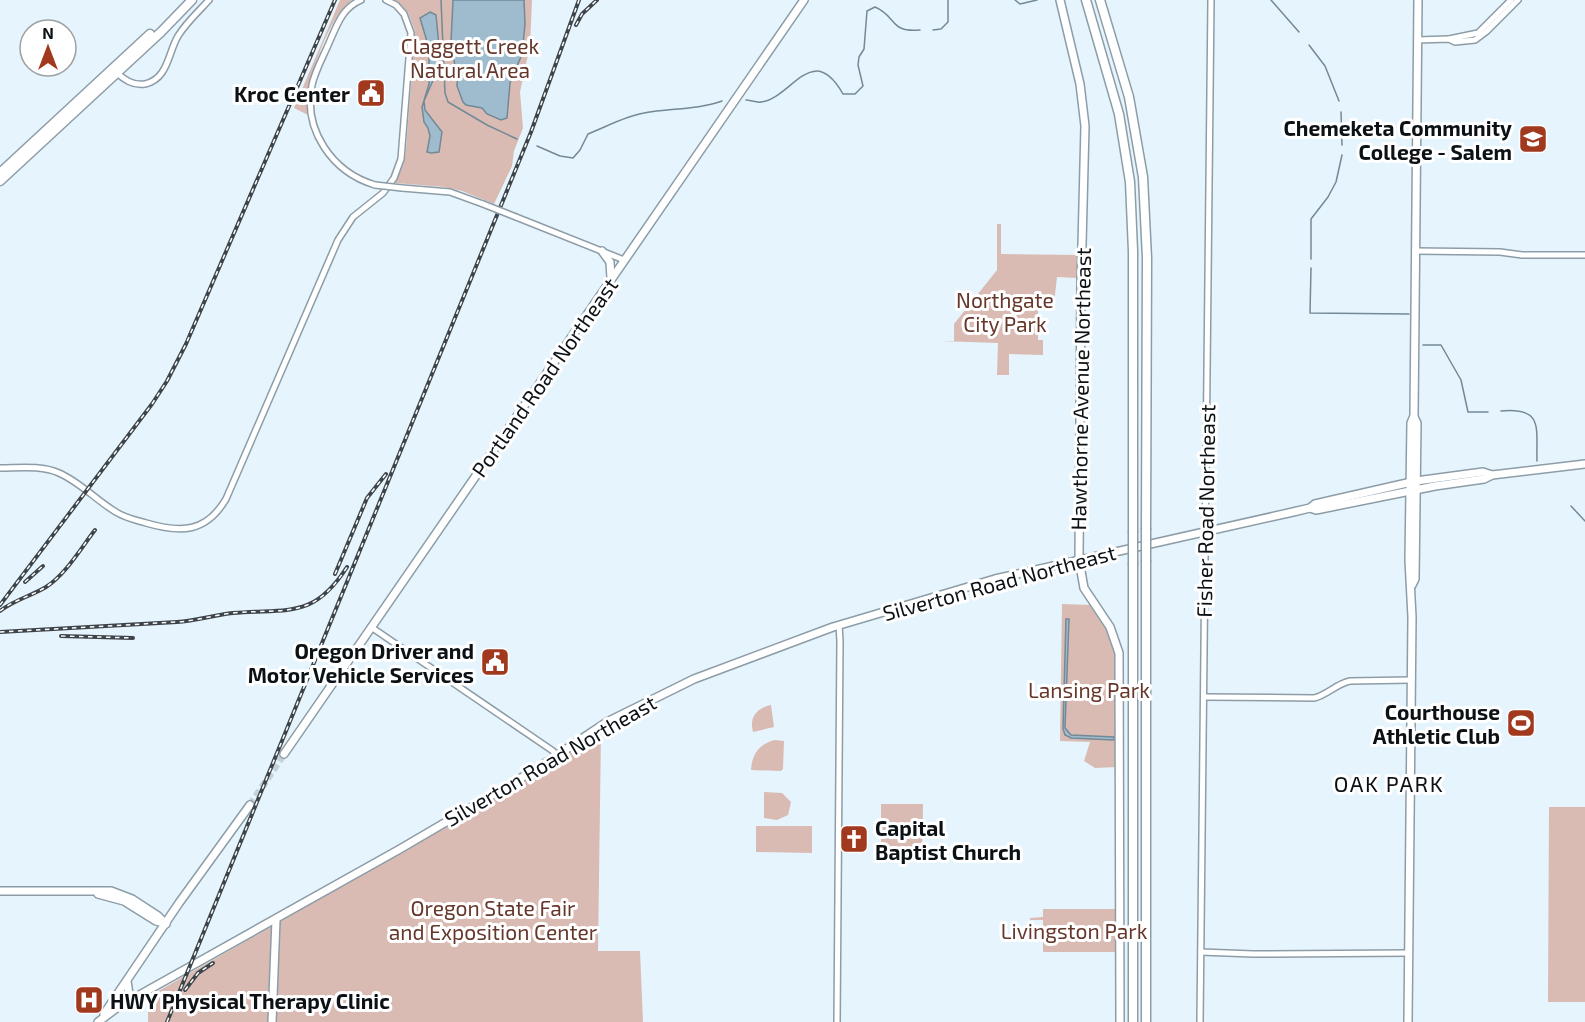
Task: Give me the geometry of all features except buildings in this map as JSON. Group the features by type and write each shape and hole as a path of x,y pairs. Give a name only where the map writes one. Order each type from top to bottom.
{"highway":[{"path":"0,181 185,0"},
{"path":"0,173 192,0"},
{"path":"1084,0 1107,71 1127,157 1131,201 1133,1022"},
{"path":"1100,0 1129,97 1143,177 1147,258 1146,1022"}],"main road":[{"name":"Portland Road Northeast","path":"284,754 804,0"},
{"name":"Hawthorne Avenue Northeast","path":"1060,0 1080,84 1085,126 1079,560 1084,588 1110,627 1119,653 1120,1022"},
{"path":"1412,585 1409,579 1409,549 1417,423 1414,417 1418,0"},
{"path":"602,251 610,262 611,279"},
{"name":"Silverton Road Northeast","path":"100,1021 139,996 400,849 556,756 607,722 669,690 762,652 839,625 995,579 1310,508 1316,510 1413,486 1483,472 1492,475 1585,464"},
{"path":"1408,1022 1412,585 1415,579 1413,486"},
{"path":"1409,549 1412,550 1412,563 1415,569"},
{"path":"100,1021 250,805"},
{"path":"0,891 106,890 121,894 153,912 166,924"},
{"path":"272,1022 276,920"},
{"path":"127,981 129,994 139,996"}],"street":[{"path":"115,70 129,82 139,85 150,83 159,77 166,68 178,36 209,0"},
{"path":"361,0 346,9 339,20 315,76 311,93 311,107 316,130 323,146 333,159 353,175 375,185 450,192 624,260"},
{"path":"0,468 36,468 58,473 121,515 168,529 189,528 207,520 217,512 226,499 338,240 347,224 381,195 392,181 400,163 411,33 403,12 386,0"},
{"name":"Fisher Road Northeast","path":"1200,1022 1211,0"},
{"path":"1417,40 1449,39 1478,33 1511,0"},
{"path":"1449,39 1455,42 1478,39 1518,0"},
{"path":"1415,251 1585,255"},
{"path":"837,1022 839,625"},
{"path":"371,627 553,751 556,756"},
{"path":"1204,697 1314,698 1324,695 1341,683 1350,681 1411,680"},
{"path":"1201,952 1230,954 1409,953"}],"green space":[{"name":"Claggett Creek Natural Area","path":"340,0 352,0 334,21 319,53 310,87 308,115 294,108"},
{"name":"Claggett Creek Natural Area","path":"395,0 532,0 530,46 520,92 523,128 514,151 512,166 494,204 462,191 444,187 395,183 404,163 406,149 415,31 408,13"},
{"name":"Northgate City Park","path":"997,224 1001,224 1001,254 1078,255 1078,278 1057,277 1054,303 1038,303 1038,340 1043,340 1043,355 1009,354 1009,375 997,375 998,343 940,341 954,341 954,324 997,270"},
{"name":"Lansing Park","path":"1062,604 1092,605 1106,623 1115,643 1118,674 1117,767 1095,768 1084,761 1090,742 1060,741"},
{"path":"771,705 774,727 753,732 752,722 755,714"},
{"name":"Oregon State Fair and Exposition Center","path":"601,732 598,951 640,951 643,1022 148,1022 148,997 535,776"},
{"path":"775,740 784,741 783,769 781,771 751,770 757,750"},
{"path":"764,792 782,793 791,802 788,815 777,820 764,818"},
{"path":"881,804 923,804 922,855 881,855"},
{"path":"1549,807 1585,807 1585,1002 1548,1002"},
{"path":"756,826 812,826 812,853 756,852"},
{"name":"Livingston Park","path":"1043,909 1117,909 1117,952 1043,952 1043,920 1030,920 1030,918 1043,917"}],"water":[{"path":"453,0 524,0 525,24 522,54 510,83 507,118 501,120 487,114 482,108 466,105 463,102 457,86 458,71 451,42"},
{"path":"430,12 436,15 440,57 438,69 424,101 425,110 442,132 439,152 431,153 427,152 430,136 424,122 422,107 429,84 429,48 420,18"},
{"path":"1066,619 1069,619 1065,728 1071,735 1114,737 1114,740 1071,738 1065,735 1063,729"}],"waterway":[{"path":"441,0 445,93 448,102 487,125 517,139"},
{"path":"933,30 941,29 948,22 948,0"},
{"path":"1015,0 1020,4 1037,0"},
{"path":"1271,0 1299,32"},
{"path":"746,100 759,102 772,98 802,76 812,72 821,72 832,79 843,94 855,94 863,86 858,65 859,57 864,49 867,11 875,7 903,29 920,30"},
{"path":"1309,45 1325,66 1339,101"},
{"path":"537,146 560,156 573,158 588,134 623,119 637,114 703,106 722,101"},
{"path":"1341,112 1342,145"},
{"path":"1311,259 1311,219 1336,182 1342,155"},
{"path":"1311,268 1310,313 1409,314"},
{"path":"1423,345 1441,345 1461,380 1468,412 1488,412"},
{"path":"1501,411 1525,412 1531,416 1537,430 1537,461"},
{"path":"1571,506 1585,521"}],"tunnel":[{"path":"250,805 284,754"}],"railway":[{"path":"0,605 167,381 186,344 335,0"},
{"path":"167,1022 531,132 579,0"},
{"path":"576,25 582,14 597,0"},
{"path":"335,574 367,498 386,474"},
{"path":"0,611 53,582 67,568 95,530"},
{"path":"25,582 43,566"},
{"path":"0,632 177,622 233,613 298,608 323,596 347,567"},
{"path":"61,636 133,638"},
{"path":"185,990 198,973 213,963"}],"place":[{"name":"Kroc Center","path":"371,93"},
{"name":"Chemeketa Community College - Salem","path":"1533,139"},
{"name":"Oregon Driver and Motor Vehicle Services","path":"495,662"},
{"name":"Courthouse Athletic Club","path":"1521,723"},
{"name":"Capital Baptist Church","path":"854,839"},
{"name":"HWY Physical Therapy Clinic","path":"89,1000"}],"district":[{"name":"OAK PARK","path":"1389,783"}]}
